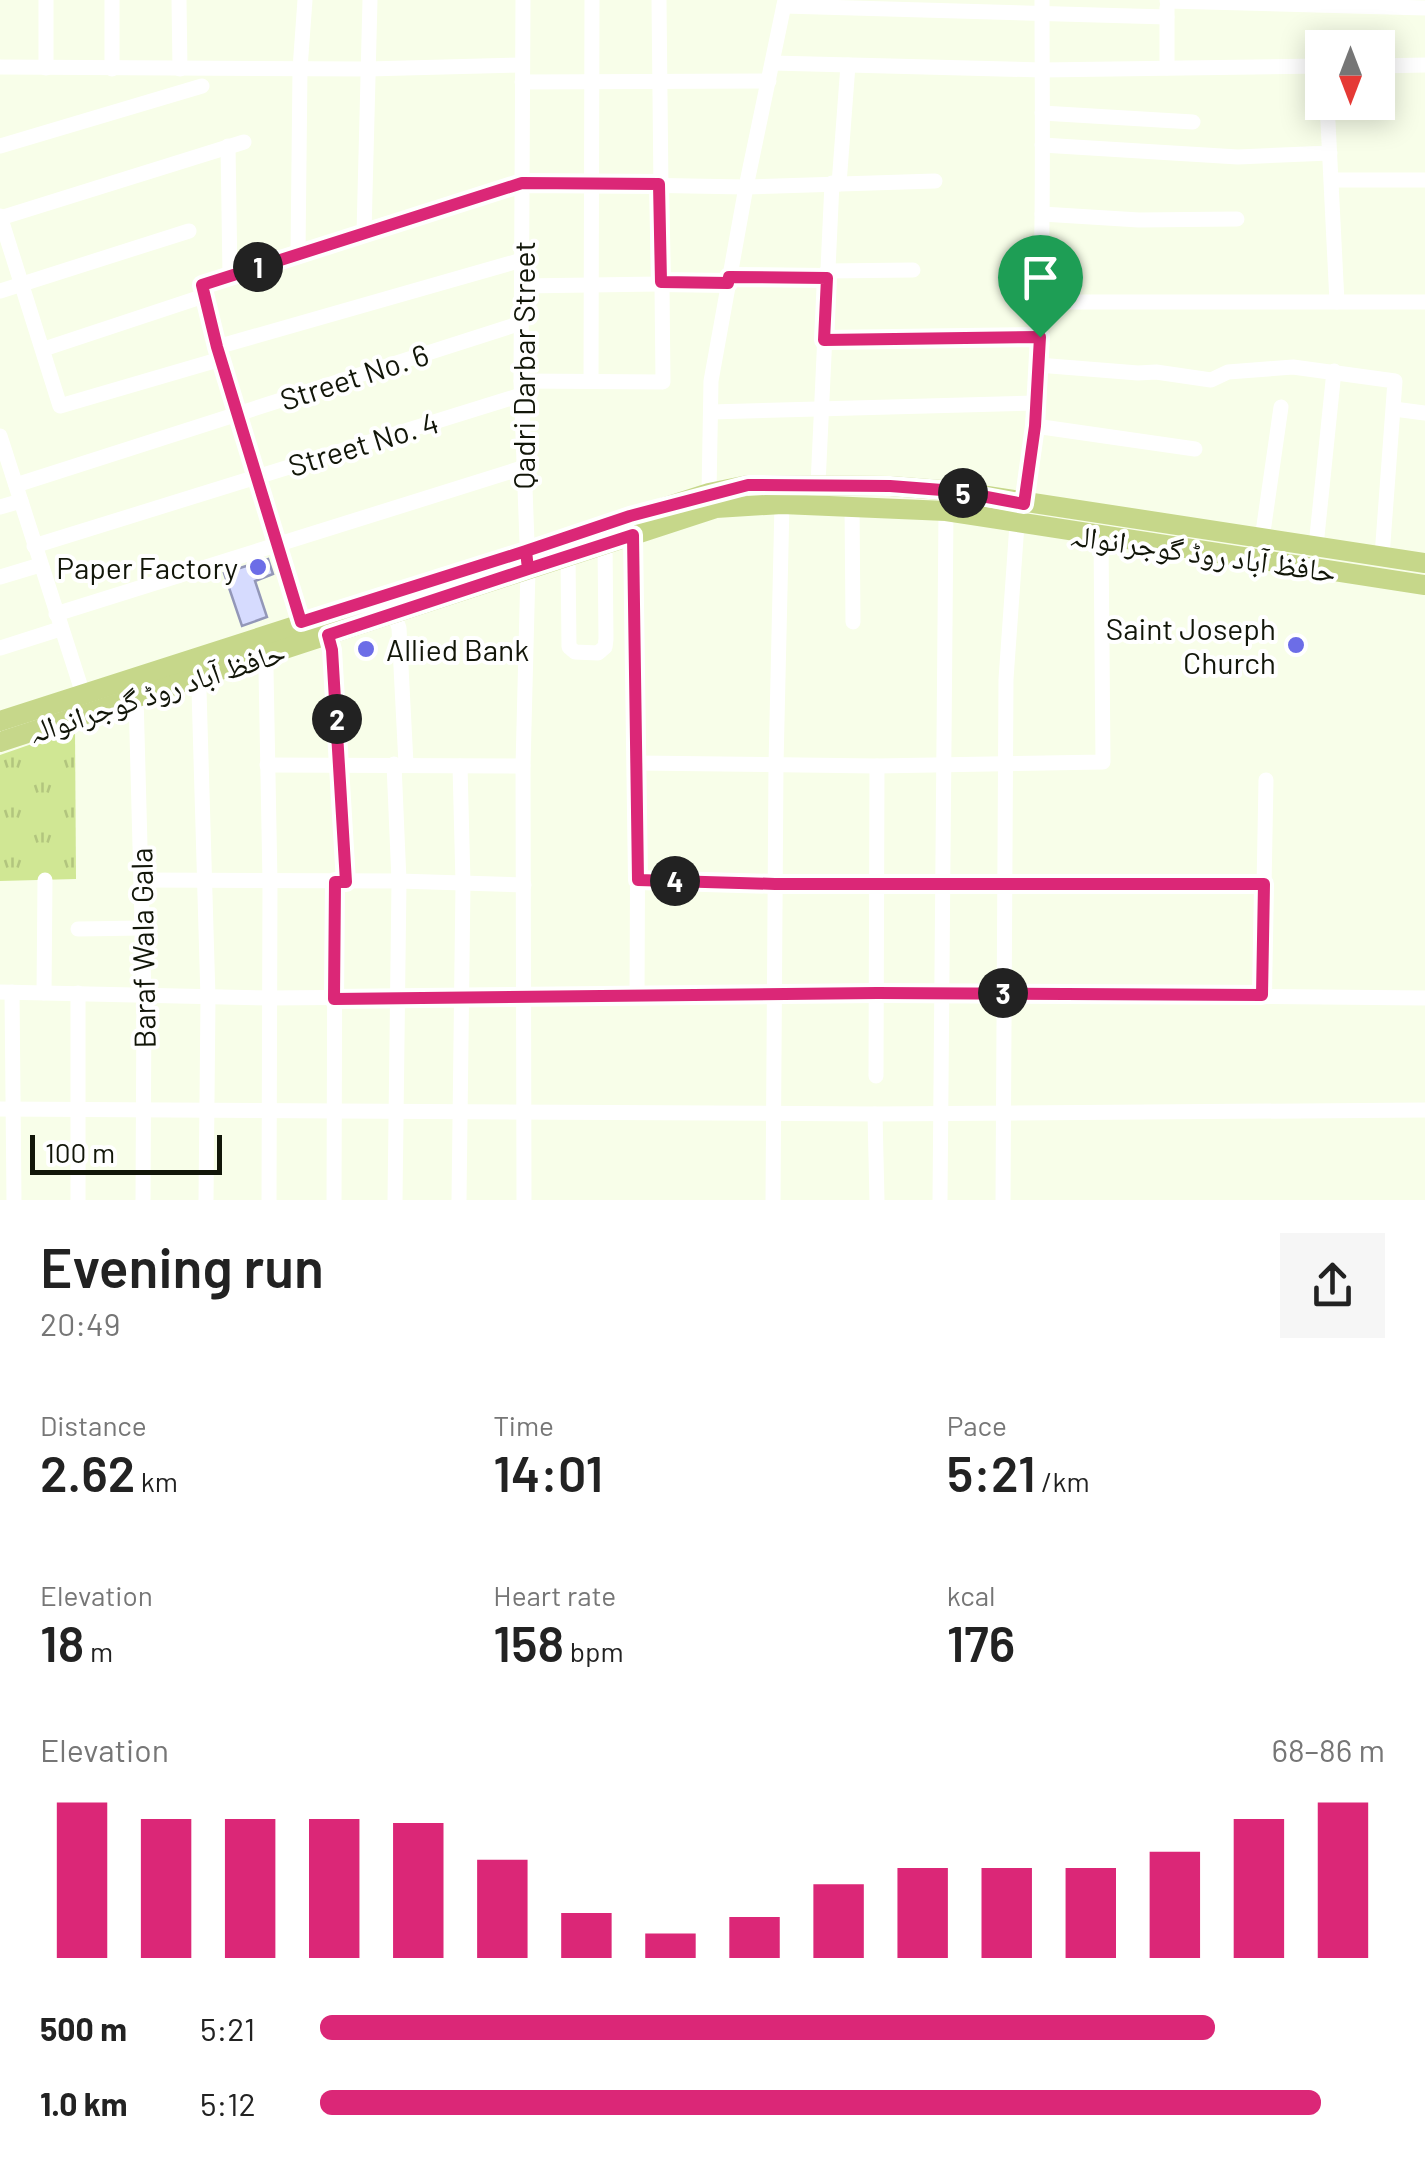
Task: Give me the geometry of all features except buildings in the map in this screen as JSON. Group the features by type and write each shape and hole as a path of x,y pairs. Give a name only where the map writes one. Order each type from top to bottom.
{"main road":[{"name":"حافظ آباد روڈ گوجرانوالہ","path":"0,742 394,613 710,493 748,485 818,484 955,491 1101,537 1425,584"},
{"name":"حافظ آباد روڈ گوجرانوالہ","path":"0,722 301,622 527,560 568,555 716,508 852,505 1020,514 1262,538 1425,563"}],"street":[{"path":"46,0 46,68"},
{"path":"112,0 112,69"},
{"path":"179,0 180,69"},
{"path":"298,254 300,69 305,0"},
{"path":"364,233 370,0"},
{"name":"Qadri Darbar Street","path":"523,0 521,388 527,560 523,766 524,1200"},
{"path":"591,380 592,0"},
{"path":"659,0 661,282"},
{"path":"710,493 711,381 785,3 1425,8"},
{"path":"1167,6 1168,68"},
{"path":"1003,1200 1006,680 1020,514 1035,426 1042,302 1042,7"},
{"path":"773,63 1042,70 1305,66"},
{"path":"0,68 368,69 522,64"},
{"path":"818,484 827,275 848,65"},
{"path":"1395,66 1425,65"},
{"path":"522,82 770,81"},
{"path":"0,146 202,86"},
{"path":"1042,113 1193,122"},
{"path":"1328,120 1337,302"},
{"path":"230,276 236,144 0,217 60,406 522,260"},
{"path":"1042,145 1238,157 1330,153"},
{"path":"301,622 202,285 522,183 746,187 935,180"},
{"path":"1332,180 1425,180"},
{"path":"1042,214 1139,220 1236,219"},
{"path":"0,291 189,230"},
{"path":"522,286 913,270"},
{"name":"Street No. 4","path":"34,546 521,388 591,380 663,382 661,282"},
{"path":"44,350 204,296"},
{"path":"1042,302 1425,302"},
{"name":"Street No. 6","path":"0,507 18,493 237,412 521,323"},
{"path":"824,340 1040,337"},
{"path":"1038,365 1138,374 1156,372 1212,380 1228,372 1271,366 1395,381 1382,556"},
{"path":"1316,546 1334,371"},
{"path":"711,412 1036,402"},
{"path":"1262,538 1281,407"},
{"path":"1394,409 1425,413"},
{"path":"1035,426 1195,449"},
{"path":"0,437 83,694"},
{"path":"0,648 58,622 275,543 522,468"},
{"path":"773,1200 782,504"},
{"path":"852,505 852,622"},
{"path":"940,1200 946,511"},
{"path":"633,535 638,764 637,997"},
{"path":"638,764 877,766 1103,762 1101,537"},
{"path":"568,555 569,648 575,652 598,652 605,647 606,639 604,544"},
{"path":"0,577 40,565"},
{"path":"394,613 399,628 400,764 395,1200"},
{"path":"328,635 341,766 334,999 334,1200"},
{"path":"261,656 266,670 270,882 269,1200"},
{"path":"196,678 208,998 206,1200"},
{"name":"Baraf Wala Gala","path":"136,696 144,996 143,1200"},
{"path":"267,765 523,766"},
{"path":"459,1200 460,766"},
{"path":"876,1076 877,766"},
{"path":"1262,995 1266,780"},
{"path":"44,993 45,880"},
{"path":"141,880 399,880 524,885"},
{"path":"638,880 876,885 1264,884"},
{"path":"78,929 142,928"},
{"path":"14,1200 7,1109 6,992 334,999 877,993 1425,998"},
{"path":"78,993 78,1200"},
{"path":"7,1109 875,1114 1425,1110"},
{"path":"875,1114 877,1200"}],"green space":[{"path":"75,729 76,879 0,881 0,755"}],"place":[{"name":"Paper Factory","path":"258,567"},
{"name":"Saint Joseph Church","path":"1296,645"},
{"name":"Allied Bank","path":"366,649"}],"route":[{"path":"1040,337 824,340 827,278 729,277 728,283 661,282 659,184 522,183 202,285 217,347 301,622 526,551 528,569 328,635 341,766 346,882 335,882 334,999 877,993 1262,995 1264,884 775,884 638,880 633,535 528,569 526,551 630,516 748,485 890,486 955,491 1024,504 1035,426 1040,337"}]}
